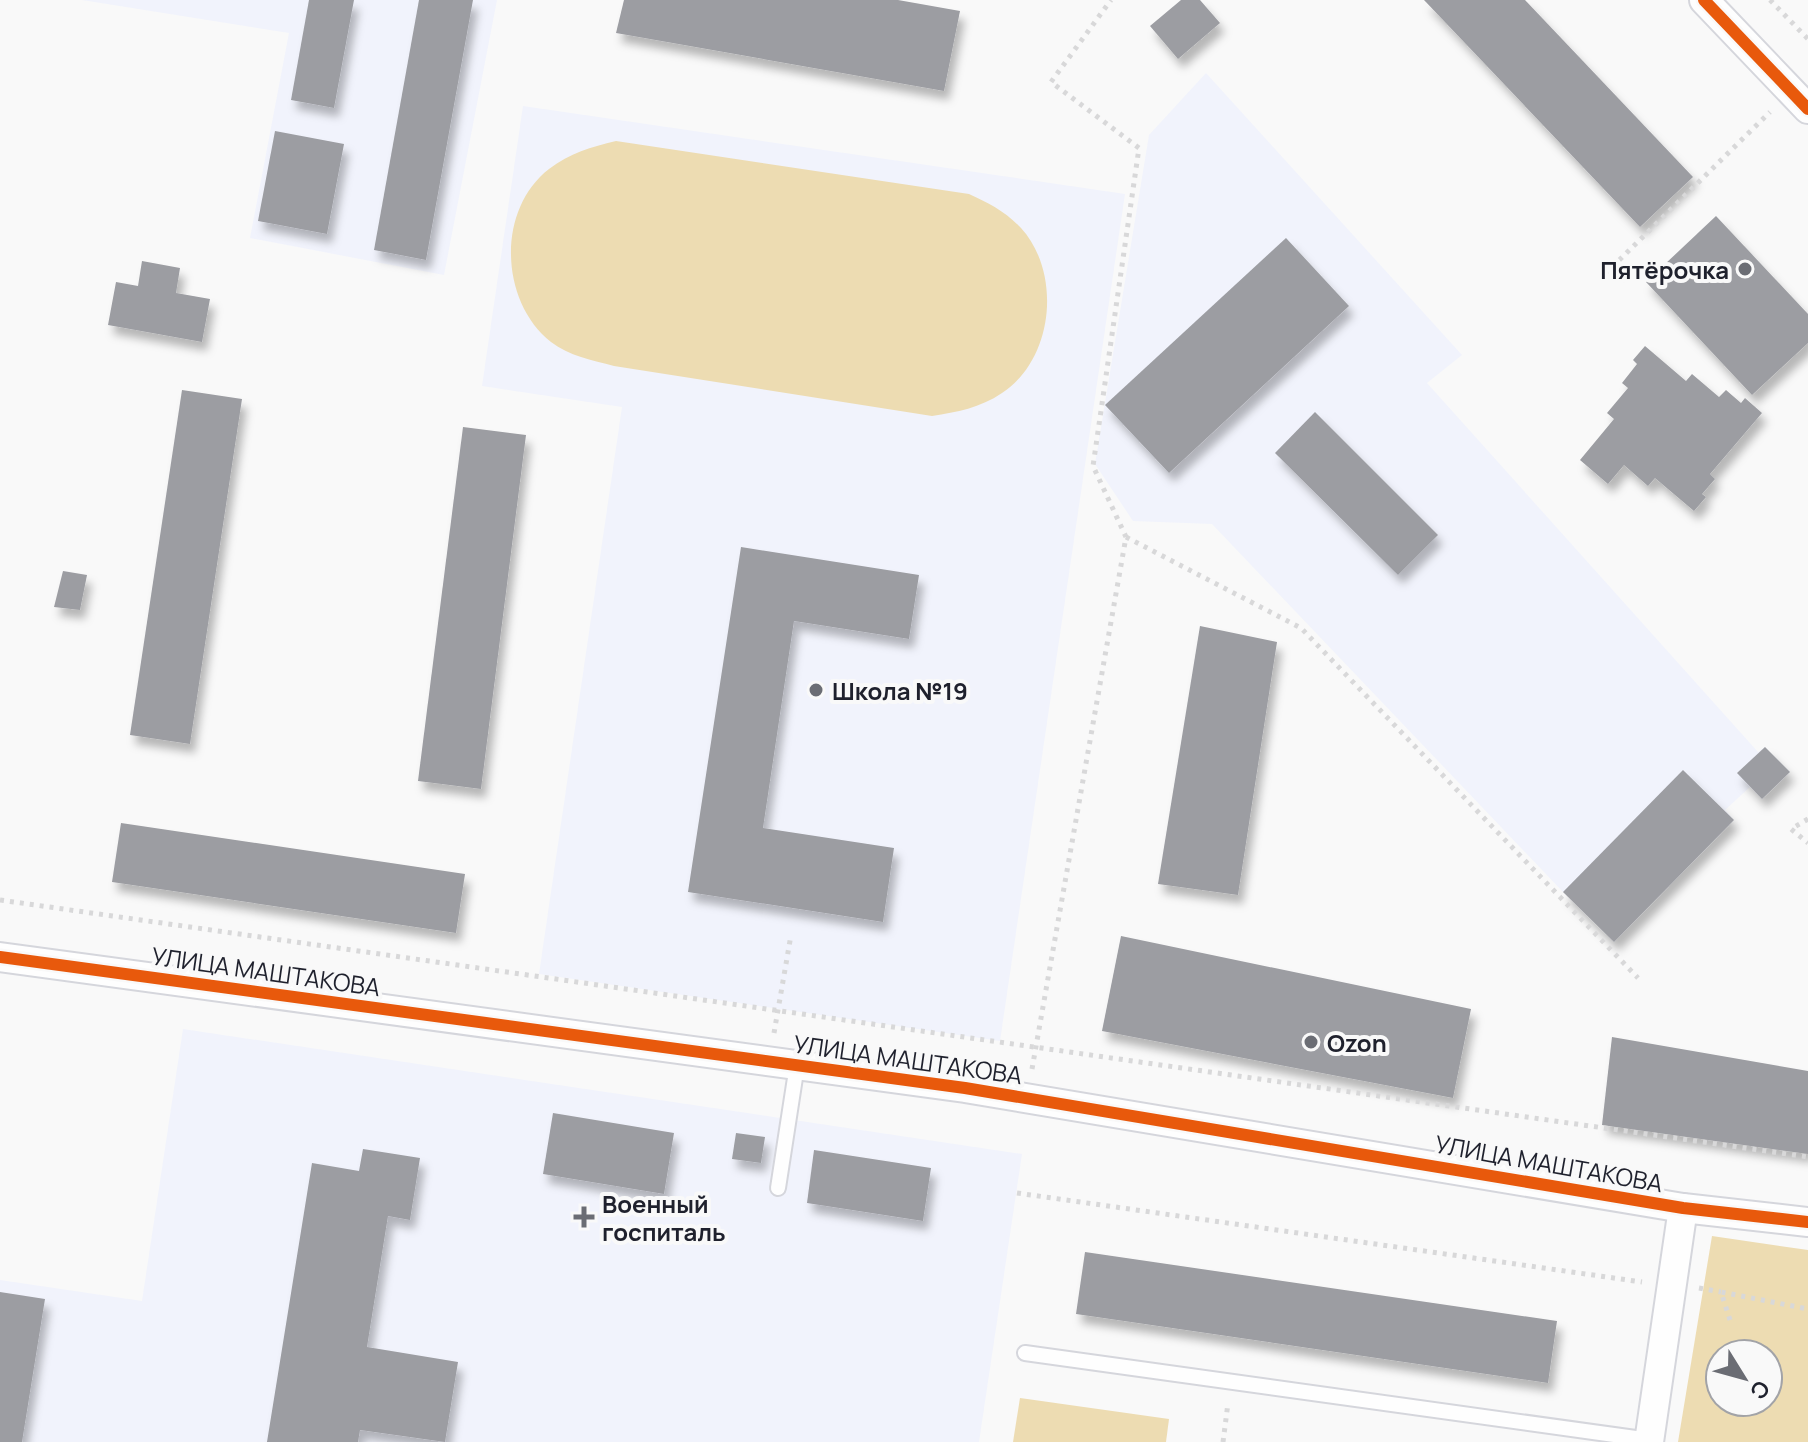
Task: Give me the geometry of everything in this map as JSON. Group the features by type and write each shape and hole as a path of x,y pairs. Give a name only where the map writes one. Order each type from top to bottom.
{"street":[{"path":"1704,0 1800,100"},
{"name":"УЛИЦА МАШТАКОВА","path":"0,957 1027,1098 1683,1208 1808,1222"},
{"path":"1650,1441 1683,1208"}],"lane":[{"path":"778,1188 784,1063"},
{"path":"1025,1353 1650,1441"}],"path":[{"path":"1027,1098 1126,537 1093,466 1139,148 1051,82 1111,0"},
{"path":"1770,0 1808,39"},
{"path":"1605,274 1800,100"},
{"path":"1126,537 1301,628 1638,978"},
{"path":"1808,819 1791,829 1808,843"},
{"path":"0,900 1808,1157"},
{"path":"784,1063 778,1009 791,935"},
{"path":"1017,1193 1638,1282 1672,1284 1808,1309"},
{"path":"1721,1292 1730,1320"},
{"path":"1223,1442 1231,1381"}],"shaded area":[{"path":"82,0 497,0 444,275 250,238 289,33"},
{"path":"1206,73 1462,355 1427,383 1758,752 1765,747 1790,772 1762,799 1750,787 1725,810 1734,820 1614,942 1212,524 1133,521 1095,464 1149,135"},
{"name":"Школа №19","path":"523,106 1125,194 1000,1041 539,974 622,407 482,386"},
{"path":"616,141 969,194 983,201 1021,228 1043,268 1047,291 1046,315 1042,338 1033,359 1019,378 994,398 968,409 932,416 614,366 565,351 534,325 522,304 514,280 511,256 513,231 520,208 532,187 549,169 581,151"},
{"name":"Военный госпиталь","path":"183,1029 1022,1154 979,1442 0,1442 0,1280 142,1301"},
{"path":"1712,1236 1808,1250 1808,1442 1678,1442"},
{"path":"1020,1398 1169,1419 1166,1442 1013,1442"}],"building":[{"path":"309,0 354,0 334,108 291,100"},
{"path":"419,0 473,0 426,260 374,250"},
{"path":"624,0 898,0 960,11 944,91 616,33"},
{"path":"1181,0 1200,0 1220,23 1178,59 1150,26"},
{"path":"1424,0 1525,0 1693,177 1640,227"},
{"path":"275,131 344,144 327,234 258,221"},
{"path":"1716,216 1808,314 1808,343 1752,395 1646,282"},
{"path":"1286,238 1349,306 1169,473 1105,405"},
{"path":"142,261 180,268 176,293 210,299 202,342 108,325 116,282 138,286"},
{"path":"1645,346 1686,381 1692,374 1719,397 1726,390 1741,403 1745,398 1762,413 1710,474 1715,479 1702,494 1706,497 1694,511 1655,478 1648,486 1624,465 1608,484 1580,460 1614,419 1607,413 1628,388 1622,383 1637,364 1633,360"},
{"path":"182,390 242,399 190,744 130,735"},
{"path":"1315,412 1438,535 1398,575 1275,453"},
{"path":"463,427 526,435 481,789 418,781"},
{"path":"741,547 919,575 909,639 794,621 763,828 894,848 883,922 688,892"},
{"path":"63,571 87,575 80,610 54,607"},
{"path":"1200,626 1277,642 1238,895 1158,884"},
{"path":"1765,747 1790,772 1762,799 1737,773"},
{"path":"1683,770 1734,820 1614,942 1563,892"},
{"path":"121,823 465,874 456,933 112,882"},
{"path":"1121,936 1471,1009 1453,1098 1102,1031"},
{"path":"1612,1037 1808,1071 1808,1154 1602,1125"},
{"path":"553,1113 674,1133 664,1194 543,1174"},
{"path":"736,1133 765,1137 761,1163 732,1159"},
{"path":"363,1149 420,1158 410,1220 388,1216 367,1347 458,1362 445,1442 360,1430 358,1442 267,1442 312,1163 359,1171"},
{"path":"814,1150 931,1168 923,1221 807,1203"},
{"path":"1085,1252 1557,1321 1548,1383 1076,1314"},
{"path":"0,1292 45,1299 22,1442 0,1442"}],"cycle path":[{"path":"1704,0 1808,109"},
{"path":"0,957 965,1088 1683,1208 1808,1222"}],"place":[{"name":"Пятёрочка","path":"1745,269"},
{"name":"Школа №19","path":"816,690"},
{"name":"Ozon","path":"1311,1042"},
{"name":"Военный госпиталь","path":"584,1217"}]}
